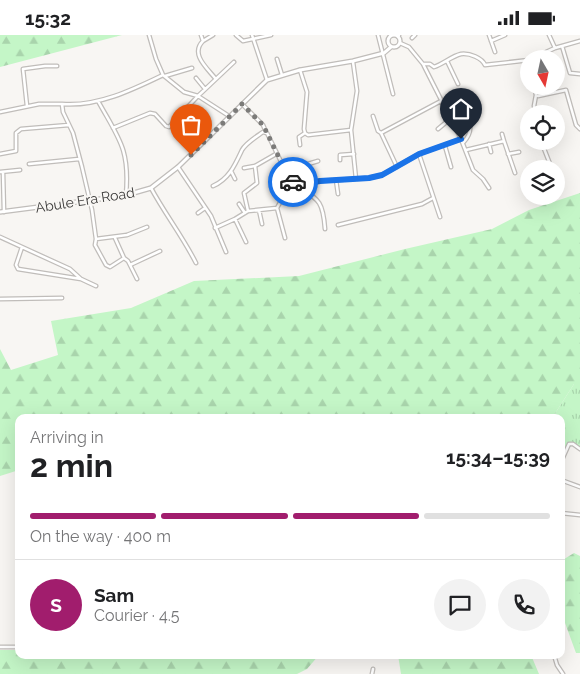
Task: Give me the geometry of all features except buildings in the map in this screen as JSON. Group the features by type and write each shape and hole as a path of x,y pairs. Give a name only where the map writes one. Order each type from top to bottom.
{"street":[{"path":"149,35 163,76 184,92 198,96 229,116"},
{"path":"201,35 204,41"},
{"path":"213,35 200,45 198,55 216,79"},
{"path":"236,35 242,41 253,37 271,35"},
{"path":"378,35 393,94"},
{"path":"412,38 415,35"},
{"path":"489,35 495,52"},
{"path":"491,41 505,35"},
{"path":"549,35 555,48"},
{"path":"390,47 388,43 390,37 399,36 400,43"},
{"path":"253,37 267,80"},
{"path":"550,50 580,41"},
{"path":"384,53 390,47 396,47 400,43"},
{"path":"400,43 409,47 423,64 463,143 474,170 489,188"},
{"path":"562,46 570,73 580,74"},
{"name":"Abule Era Road","path":"2,212 126,196 152,189 178,167 267,80 300,69 353,61 384,53"},
{"path":"423,64 430,64 434,67 462,54 477,57 485,65 520,60"},
{"path":"277,59 282,75"},
{"path":"353,61 357,91 351,130 356,179"},
{"path":"447,61 458,84"},
{"path":"113,128 150,113 155,114 166,126 170,127 198,96 234,62"},
{"path":"27,106 23,69 45,65 56,66"},
{"path":"0,112 47,103 76,104 98,101 163,76 192,68"},
{"path":"300,69 307,92 305,133"},
{"path":"196,78 205,89"},
{"path":"565,90 576,125 580,129"},
{"path":"534,105 536,95 544,95"},
{"path":"460,99 470,128 468,138 463,143"},
{"path":"98,101 126,156 128,173 126,196"},
{"path":"381,133 441,101"},
{"path":"62,104 89,200 96,239 95,245 108,267 124,258"},
{"path":"242,104 263,125 290,180 314,197 322,206 326,229"},
{"path":"373,116 378,131 381,133 397,167"},
{"path":"438,129 450,119"},
{"path":"0,154 16,151 16,133 21,129 69,125"},
{"path":"305,133 308,135 351,130"},
{"path":"213,186 222,181 231,171 245,146 263,132 266,132"},
{"path":"300,145 299,137 305,133"},
{"path":"502,134 515,173"},
{"path":"288,188 312,182 382,175 419,154 461,139"},
{"path":"466,150 504,141"},
{"path":"489,144 491,152"},
{"path":"445,146 451,167"},
{"path":"508,154 519,152"},
{"path":"244,168 256,166 276,153"},
{"path":"340,159 340,155 354,153"},
{"path":"419,154 440,217"},
{"path":"29,164 79,159"},
{"path":"312,182 308,163 318,161"},
{"path":"246,212 244,193 257,183 256,166"},
{"path":"178,167 211,216 226,252"},
{"path":"2,212 2,172 20,170"},
{"path":"231,171 235,179"},
{"path":"286,238 277,208 288,188 290,180"},
{"path":"336,180 338,193"},
{"path":"152,189 196,263"},
{"path":"338,225 422,204 433,199"},
{"path":"239,204 246,212"},
{"path":"198,213 205,208"},
{"path":"215,228 246,212 277,208"},
{"path":"259,210 262,224"},
{"path":"235,219 246,242"},
{"path":"96,239 127,235 147,227"},
{"path":"0,237 70,269 81,279"},
{"path":"114,237 137,279"},
{"path":"22,247 16,265 18,269 81,279 96,285"},
{"path":"130,265 160,251"},
{"path":"0,299 62,298"},
{"path":"565,453 569,444 573,443 580,449"},
{"path":"565,481 580,487"},
{"path":"565,513 580,515"},
{"path":"0,647 15,647"},
{"path":"555,659 563,674"},
{"path":"372,674 373,669"}],"green space":[{"path":"0,35 122,35 0,67"},
{"path":"580,193 580,384 574,384 555,414 15,414 15,471 0,476 0,349 11,370 58,355 51,321 131,308 194,281 299,276 492,229 529,210 544,205 565,205 565,198"},
{"path":"574,384 580,384 580,449 572,446 565,449 565,414 555,414"},
{"path":"574,553 580,556 580,653 576,653 565,623 565,559"},
{"path":"0,650 15,650 15,659 316,659 307,669 297,674 0,674"},
{"path":"399,659 533,659 539,674 401,674"}],"way so far":[{"path":"191,155 242,104 263,125 290,180 293,182"}],"route":[{"path":"293,182 297,185 382,175 419,154 461,139"}]}
